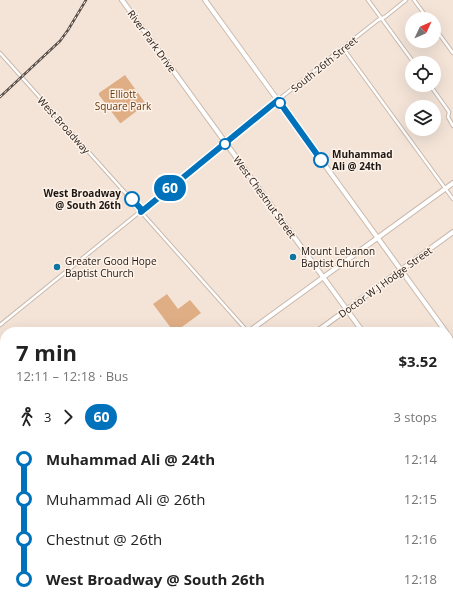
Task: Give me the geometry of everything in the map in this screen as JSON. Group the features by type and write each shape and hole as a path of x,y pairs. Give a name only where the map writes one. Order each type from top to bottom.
{"main road":[{"name":"River Park Drive","path":"122,0 181,82"},
{"path":"205,0 442,327"},
{"name":"West Chestnut Street","path":"181,82 359,327"},
{"path":"255,327 453,183"},
{"name":"Doctor W J Hodge Street","path":"323,327 453,232"}],"street":[{"path":"368,0 409,56"},
{"name":"South 26th Street","path":"0,325 278,100 378,20 406,0"},
{"path":"414,0 423,12"},
{"path":"441,37 453,53"},
{"path":"343,48 453,199"},
{"name":"West Broadway","path":"0,53 141,209 141,212 244,327"},
{"path":"435,92 448,109 448,117 453,126"}],"green space":[{"name":"Elliott Square Park","path":"125,75 146,104 120,123 99,93"},
{"path":"167,294 178,309 190,300 201,313 182,327 170,327 153,304"}],"railway":[{"path":"0,97 60,41 86,0"}],"bus line":[{"name":"60","path":"132,199 141,209 141,212 278,100 321,160"}],"place":[{"name":"Muhammad Ali @ 24th","path":"321,160"},
{"name":"West Broadway @ South 26th","path":"132,199"},
{"name":"Mount Lebanon Baptist Church","path":"293,257"},
{"name":"Greater Good Hope Baptist Church","path":"57,267"}]}
